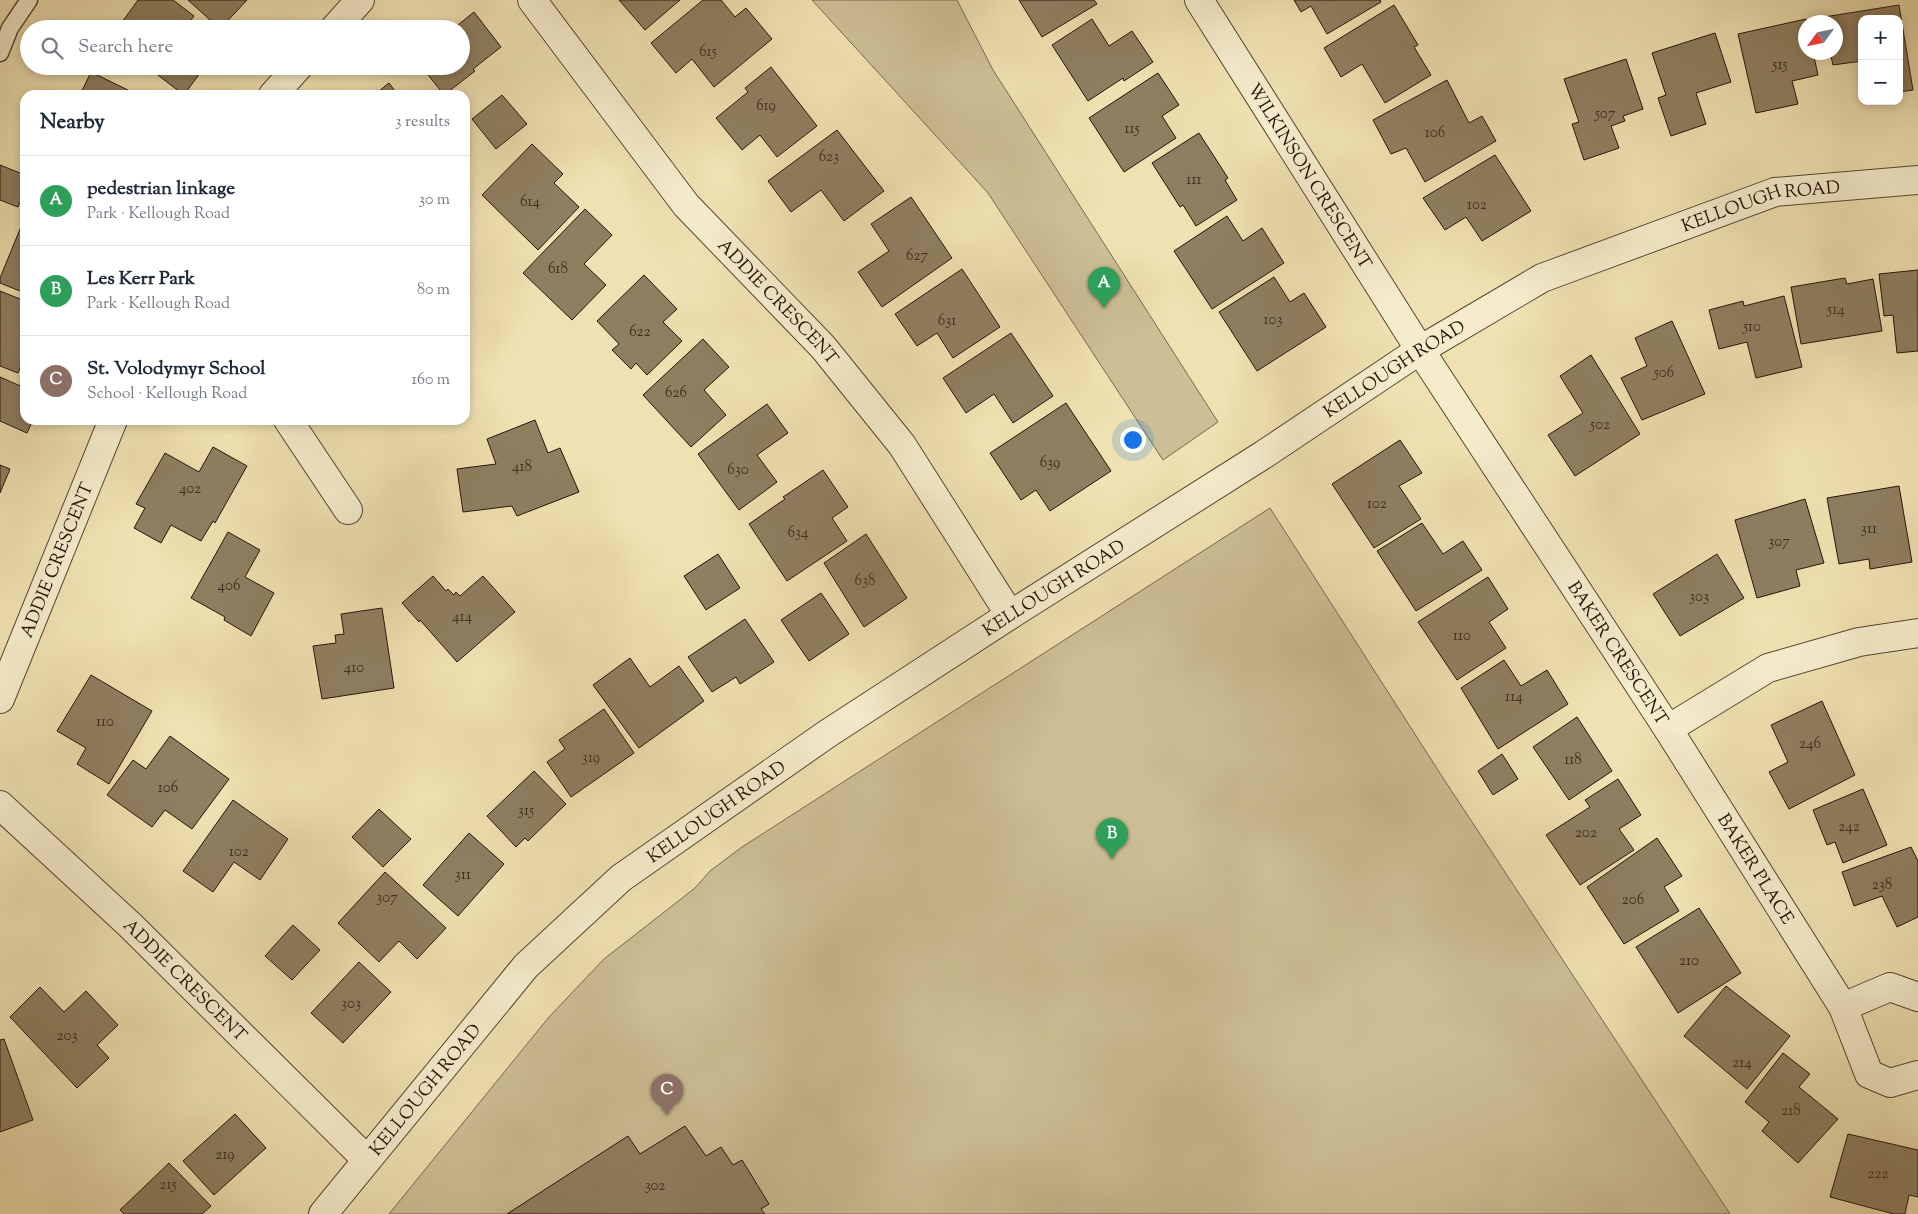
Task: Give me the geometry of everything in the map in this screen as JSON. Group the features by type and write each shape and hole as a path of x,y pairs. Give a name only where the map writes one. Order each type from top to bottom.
{"street":[{"path":"342,20 360,0"},
{"name":"ADDIE CRESCENT","path":"532,0 686,205 823,347 902,445 1010,615"},
{"name":"WILKINSON CRESCENT","path":"1200,0 1420,350"},
{"path":"277,90 291,75"},
{"name":"KELLOUGH ROAD","path":"323,1214 526,966 614,884 827,734 1010,615 1263,455 1420,350 1542,278 1774,192 1918,180"},
{"name":"BAKER CRESCENT","path":"1420,350 1668,729 1768,668 1859,642 1918,633"},
{"name":"ADDIE CRESCENT","path":"0,699 111,425"},
{"path":"291,425 348,510"},
{"name":"BAKER PLACE","path":"1668,729 1843,1007 1869,1074 1890,1083 1918,1075"},
{"name":"ADDIE CRESCENT","path":"3,817 130,924 367,1160"},
{"path":"1843,1007 1890,987 1918,997"}],"lane":[{"path":"0,53 10,28 29,0"}],"shaded area":[{"path":"812,0 957,0 993,70 1218,422 1163,460 988,193"},
{"path":"1270,508 1445,781 1730,1214 389,1214 549,1017 604,959 695,888 710,871 742,847"}],"building":[{"path":"138,0 173,0 194,16 191,20 124,20"},
{"path":"188,0 247,0 228,20 210,20"},
{"path":"619,0 680,0 645,30"},
{"path":"703,0 721,0 735,17 746,8 772,39 714,87 692,59 676,73 651,43"},
{"path":"1019,0 1094,0 1097,4 1042,37"},
{"path":"1294,0 1380,0 1381,2 1327,34 1311,6 1301,12"},
{"path":"1394,5 1418,45 1414,47 1431,75 1385,103 1362,64 1341,77 1324,48"},
{"path":"1899,5 1901,15 1858,15 1858,62 1833,65 1832,60 1843,60 1843,15 1836,15"},
{"path":"474,12 501,47 473,69 475,71 470,75 470,20 464,20"},
{"path":"1092,19 1109,46 1132,31 1153,62 1124,81 1123,78 1088,101 1052,45"},
{"path":"1798,21 1798,60 1815,60 1818,75 1792,81 1798,104 1756,113 1738,34"},
{"path":"1903,29 1913,90 1903,91"},
{"path":"1715,33 1731,82 1696,93 1706,124 1671,136 1658,98 1666,95 1652,53"},
{"path":"1626,59 1643,109 1623,116 1625,121 1611,126 1619,148 1584,160 1572,124 1579,122 1564,79"},
{"path":"771,67 817,126 777,157 760,135 742,150 716,118 748,92 745,88"},
{"path":"1158,73 1179,105 1162,116 1176,138 1124,172 1089,118"},
{"path":"90,75 97,75 128,90 82,90"},
{"path":"158,75 198,75 188,90 177,90"},
{"path":"428,75 470,75 450,90 440,90"},
{"path":"1447,80 1469,123 1482,116 1496,141 1425,182 1406,148 1391,154 1373,120"},
{"path":"389,83 394,90 380,90"},
{"path":"502,95 527,124 496,149 472,119"},
{"path":"837,130 884,191 844,221 821,190 791,212 768,181"},
{"path":"1199,133 1228,178 1225,180 1237,200 1196,226 1183,205 1180,207 1152,163"},
{"path":"532,144 563,174 554,183 579,207 538,250 482,195"},
{"path":"1495,155 1531,211 1482,241 1466,217 1445,230 1423,198"},
{"path":"0,165 20,173 20,203 18,207 0,200"},
{"path":"911,197 952,258 882,307 858,272 889,251 871,224"},
{"path":"585,209 612,235 584,264 606,285 572,320 523,273"},
{"path":"1227,216 1243,241 1262,228 1284,263 1212,309 1174,251"},
{"path":"20,229 20,291 0,283 0,278"},
{"path":"962,269 1000,327 953,358 937,333 917,346 895,314"},
{"path":"1918,270 1918,351 1897,353 1893,315 1884,316 1879,274"},
{"path":"644,275 677,309 663,322 682,341 647,375 636,363 631,369 612,350 619,344 597,321"},
{"path":"1274,277 1290,302 1304,293 1326,327 1257,371 1219,312"},
{"path":"1845,278 1847,284 1873,279 1882,331 1801,344 1791,287"},
{"path":"0,291 20,299 20,368 18,373 0,366"},
{"path":"1784,296 1802,367 1756,378 1747,342 1719,349 1709,310 1743,301 1744,306"},
{"path":"1672,321 1705,394 1642,420 1621,378 1647,366 1635,338"},
{"path":"1011,333 1053,396 1013,423 994,394 966,413 943,378"},
{"path":"703,339 729,367 704,390 726,415 691,447 643,395"},
{"path":"1591,355 1640,434 1575,476 1548,435 1583,413 1560,376"},
{"path":"0,377 20,386 20,425 31,425 27,433 0,421"},
{"path":"1066,403 1111,471 1050,511 1036,490 1021,500 990,453"},
{"path":"767,404 788,433 757,455 777,482 739,510 698,454"},
{"path":"535,420 548,453 560,448 579,492 517,516 512,506 463,512 457,469 496,464 487,439"},
{"path":"1400,440 1422,473 1399,486 1421,519 1374,548 1332,484"},
{"path":"213,447 247,466 215,523 213,521 201,541 171,525 161,543 134,528 145,508 136,504 165,453 199,472"},
{"path":"0,465 10,469 0,493"},
{"path":"823,470 848,507 832,518 847,541 787,581 749,524 785,499 783,497"},
{"path":"1899,486 1912,562 1870,569 1869,559 1839,564 1827,498"},
{"path":"1805,499 1824,563 1796,570 1800,586 1757,598 1735,520"},
{"path":"1422,523 1443,554 1463,541 1482,570 1416,611 1377,551"},
{"path":"228,532 260,550 245,577 274,593 251,636 224,620 225,617 191,598"},
{"path":"866,534 907,598 864,627 824,563"},
{"path":"718,554 740,588 706,610 684,576"},
{"path":"1717,554 1744,598 1680,636 1653,594"},
{"path":"433,576 446,591 448,589 454,595 456,592 460,596 483,576 515,612 457,662 420,620 419,622 402,603"},
{"path":"1488,577 1508,609 1489,622 1506,648 1457,680 1418,622"},
{"path":"821,593 849,634 809,661 781,620"},
{"path":"382,608 394,688 322,699 313,646 336,643 335,635 344,634 341,614"},
{"path":"745,619 774,662 740,684 736,677 712,692 688,657"},
{"path":"630,658 650,687 679,666 704,701 639,748 593,685"},
{"path":"1504,660 1521,686 1547,670 1568,704 1498,749 1461,688"},
{"path":"91,675 152,711 109,784 77,764 86,748 57,731"},
{"path":"1822,701 1855,775 1789,809 1769,772 1788,762 1771,725"},
{"path":"604,709 634,753 571,797 547,762 565,749 559,740"},
{"path":"1577,717 1612,771 1569,800 1533,747"},
{"path":"170,736 229,779 192,829 165,810 152,827 107,795 133,760 146,769"},
{"path":"1502,754 1518,779 1493,795 1478,771"},
{"path":"534,771 566,804 528,841 525,838 516,847 487,816"},
{"path":"1618,779 1641,815 1619,829 1634,850 1580,885 1546,835 1590,807 1585,800"},
{"path":"1863,789 1887,845 1843,863 1835,842 1827,845 1813,810"},
{"path":"233,800 288,839 260,880 234,862 213,892 183,871"},
{"path":"379,809 411,839 383,867 352,837"},
{"path":"469,833 504,864 458,916 423,885"},
{"path":"1657,838 1682,876 1664,887 1679,911 1624,944 1587,887"},
{"path":"1911,847 1918,861 1918,917 1897,927 1882,896 1854,906 1842,872"},
{"path":"385,872 446,928 417,959 399,941 379,962 338,923"},
{"path":"1699,908 1741,973 1678,1013 1636,947"},
{"path":"293,925 320,950 292,980 265,956"},
{"path":"359,962 391,992 343,1043 311,1013"},
{"path":"1726,986 1790,1036 1747,1089 1684,1036"},
{"path":"40,987 64,1012 86,991 118,1025 97,1045 109,1058 77,1088 10,1017"},
{"path":"4,1039 33,1120 0,1132 0,1040"},
{"path":"1783,1053 1810,1074 1799,1087 1838,1119 1798,1163 1762,1131 1769,1122 1745,1102"},
{"path":"235,1114 266,1148 214,1195 183,1161"},
{"path":"685,1126 706,1156 721,1147 733,1165 742,1160 769,1204 761,1209 765,1214 507,1214 628,1136 640,1154"},
{"path":"1848,1134 1918,1150 1918,1197 1909,1195 1905,1214 1894,1214 1830,1197"},
{"path":"169,1163 211,1206 202,1214 124,1214 120,1210"}],"place":[{"name":"pedestrian linkage","path":"1104,308"},
{"name":"Les Kerr Park","path":"1112,859"},
{"name":"St. Volodymyr School","path":"667,1115"}]}
